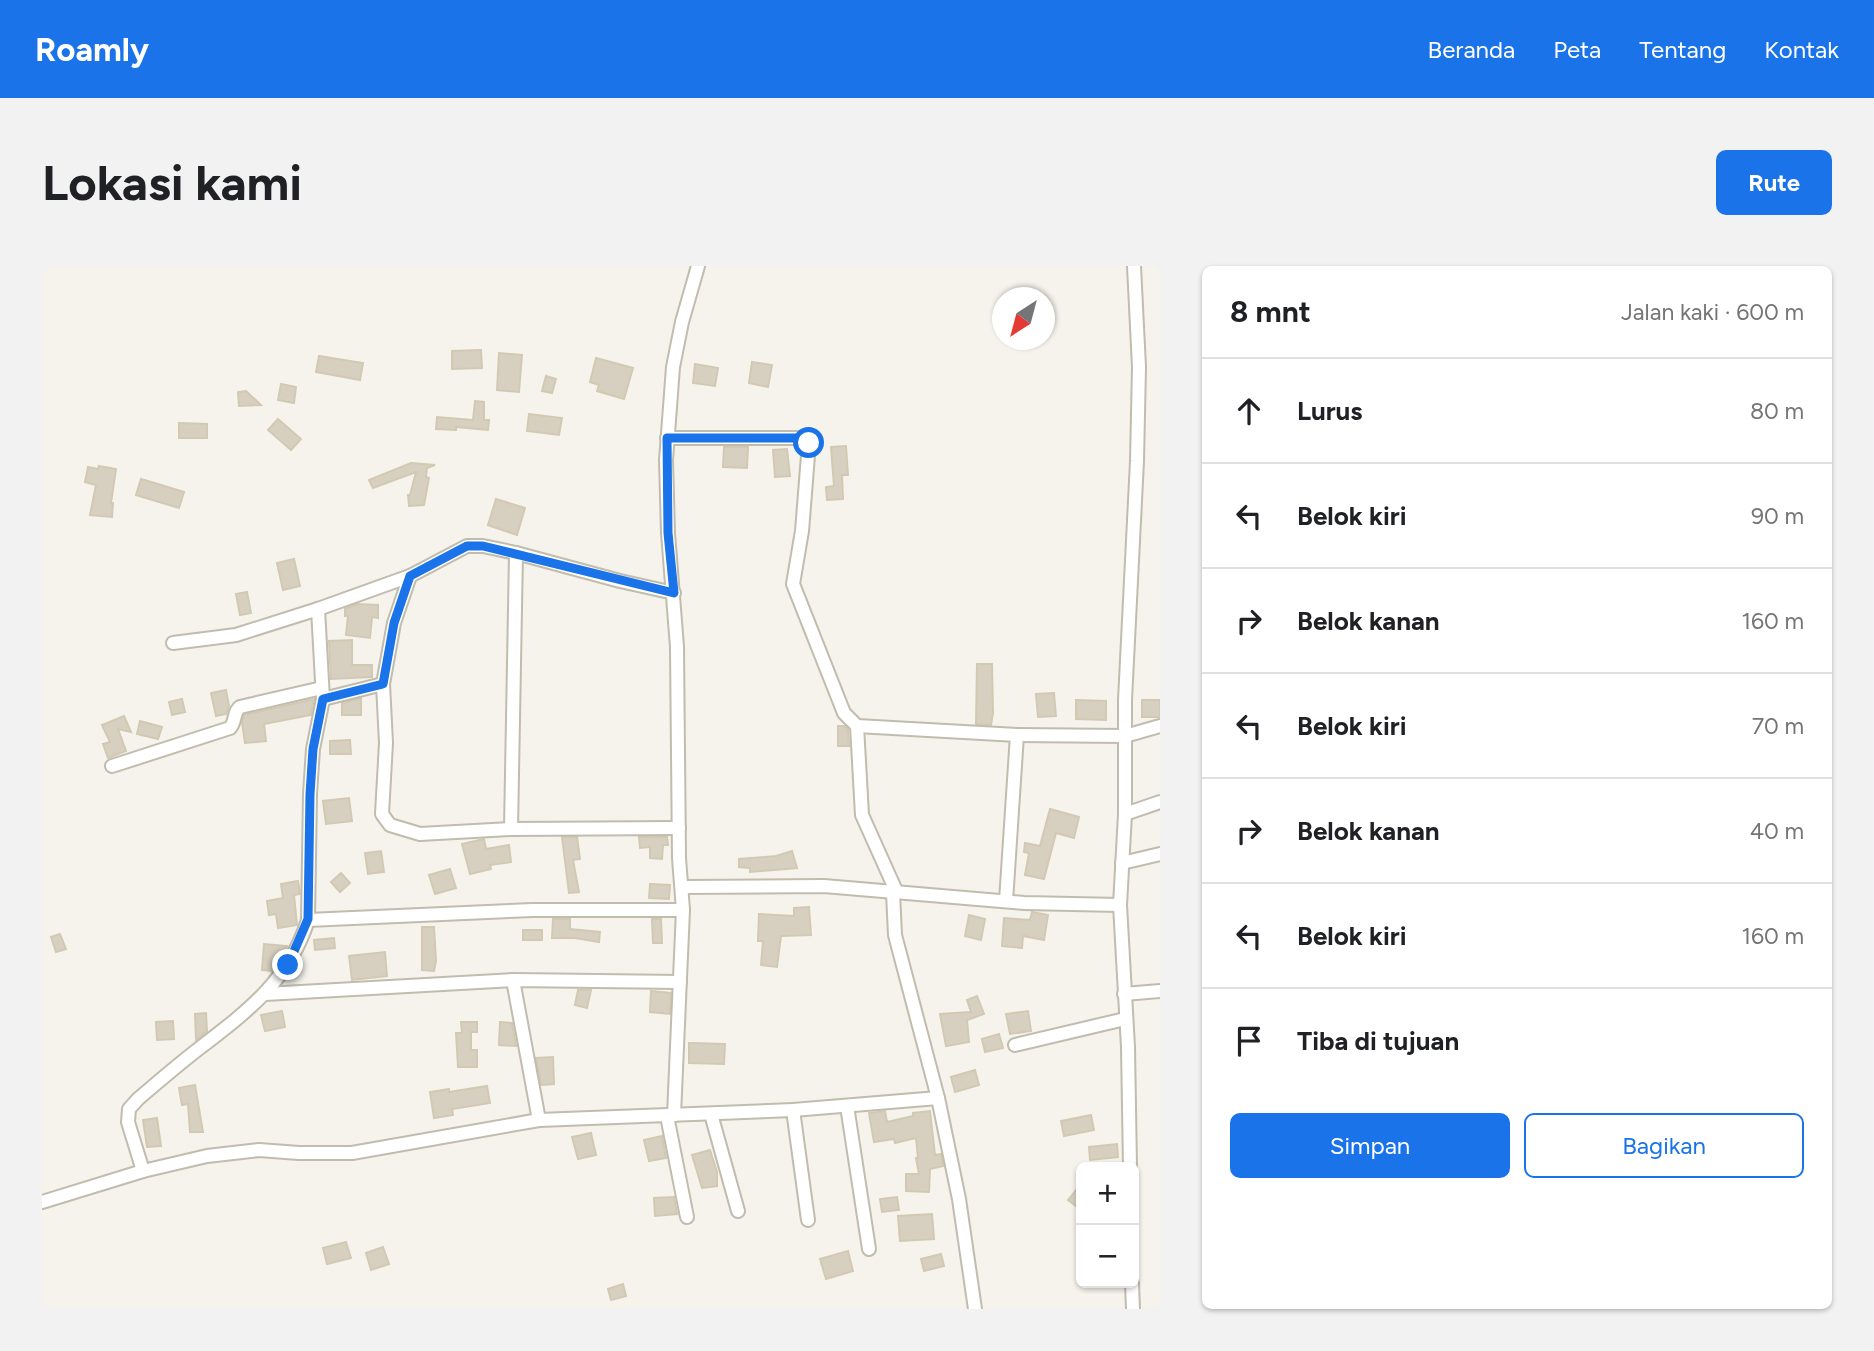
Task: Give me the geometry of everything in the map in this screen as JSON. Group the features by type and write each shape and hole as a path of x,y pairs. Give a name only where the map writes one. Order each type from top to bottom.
{"street":[{"path":"687,1217 670,1116 683,910 679,828 677,647 668,533 667,438 673,368 682,322 698,266"},
{"path":"1130,1162 1120,905 1125,814 1125,700 1139,366 1133,266"},
{"path":"667,438 797,438 806,439 809,443 802,531 793,584 844,713 857,726 862,814 895,893 895,935 938,1098 959,1199 975,1309"},
{"path":"173,643 236,635 318,608 410,576 467,546 483,546 516,553 674,593"},
{"path":"511,829 516,553"},
{"path":"410,576 394,623 383,684 386,743 382,814 385,821 400,830 420,834 511,829 679,828"},
{"path":"144,1171 128,1122 129,1109 138,1098 265,994 288,965 308,919 310,794 313,749 323,693 318,608"},
{"path":"112,766 230,729 240,707 383,684"},
{"path":"857,726 1017,735 1125,736 1160,726"},
{"path":"1006,901 1017,735"},
{"path":"1125,814 1160,802"},
{"path":"1122,863 1160,854"},
{"path":"682,887 824,886 1006,901 1120,905"},
{"path":"308,919 492,911 683,910"},
{"path":"265,994 513,980 680,982"},
{"path":"513,980 539,1120"},
{"path":"1124,994 1160,991"},
{"path":"1015,1045 1125,1019"},
{"path":"42,1202 144,1171 207,1156 259,1150 352,1153 539,1120 793,1110 938,1098"},
{"path":"847,1105 869,1249"},
{"path":"793,1110 808,1220"},
{"path":"710,1114 738,1211"},
{"path":"1132,1288 1133,1309"}],"building":[{"path":"481,350 482,368 452,369 452,351"},
{"path":"499,353 522,355 519,392 497,390"},
{"path":"319,356 363,363 360,380 316,372"},
{"path":"596,358 633,368 624,399 597,391 599,385 590,382"},
{"path":"752,362 772,365 768,387 749,383"},
{"path":"695,364 718,368 715,386 693,383"},
{"path":"546,376 556,379 552,393 542,391"},
{"path":"281,384 296,387 294,403 278,400"},
{"path":"246,391 261,405 239,406 238,392"},
{"path":"475,401 484,402 484,420 489,420 488,430 456,427 456,430 436,429 437,417 473,420"},
{"path":"529,414 562,418 559,435 527,431"},
{"path":"278,419 301,439 291,450 268,430"},
{"path":"179,423 207,424 207,438 179,438"},
{"path":"846,446 848,475 842,475 843,499 827,500 826,487 834,486 831,447"},
{"path":"724,447 748,447 747,468 723,467"},
{"path":"787,449 790,476 775,477 773,450"},
{"path":"411,463 435,465 427,468 426,477 429,478 424,505 409,506 408,495 416,472 373,488 369,480"},
{"path":"99,466 116,469 111,503 112,517 90,515 96,485 85,482 88,467 98,469"},
{"path":"141,479 184,492 179,508 136,495"},
{"path":"496,499 525,508 517,535 488,525"},
{"path":"294,559 300,586 283,590 277,563"},
{"path":"247,592 251,613 240,615 236,594"},
{"path":"357,604 378,605 378,618 372,617 370,638 346,635 348,616 345,616 345,609"},
{"path":"352,640 352,665 372,665 372,677 331,679 329,641"},
{"path":"977,664 992,664 991,725 976,724"},
{"path":"226,690 229,706 226,714 216,716 211,693"},
{"path":"1054,693 1056,716 1038,717 1036,694"},
{"path":"361,698 361,715 342,715 342,703"},
{"path":"182,699 185,712 172,715 169,702"},
{"path":"314,699 311,715 264,724 266,741 245,743 242,722 244,715"},
{"path":"1076,700 1106,701 1106,720 1076,719"},
{"path":"1142,700 1160,700 1160,717 1142,717"},
{"path":"124,716 131,732 118,729 126,751 108,758 103,744 110,742 102,725"},
{"path":"140,721 162,727 158,739 137,734"},
{"path":"838,726 845,726 848,730 849,746 838,746"},
{"path":"350,740 351,754 330,754 330,741"},
{"path":"349,798 352,821 326,824 323,801"},
{"path":"1050,809 1079,817 1074,838 1056,833 1044,879 1025,875 1029,853 1024,852 1025,843 1040,846"},
{"path":"562,837 577,837 580,859 573,860 579,892 569,893"},
{"path":"639,837 667,837 668,845 663,845 662,859 650,858 650,847 640,848"},
{"path":"484,839 486,849 509,845 511,862 490,865 491,869 470,874 462,844"},
{"path":"381,851 384,872 368,874 365,853"},
{"path":"792,851 797,868 750,872 750,868 739,867 739,859 776,856"},
{"path":"450,869 456,888 435,894 429,875"},
{"path":"341,873 350,883 340,892 331,882"},
{"path":"298,881 300,894 294,895 297,925 278,928 276,914 269,915 267,901 283,898 281,884"},
{"path":"650,884 670,885 669,899 649,898"},
{"path":"809,907 811,935 781,936 777,967 761,965 763,941 758,941 759,914 794,916 794,908"},
{"path":"1032,912 1048,915 1044,940 1023,936 1022,948 1002,946 1004,918 1030,920"},
{"path":"969,915 985,919 981,940 965,936"},
{"path":"553,919 570,919 570,929 600,932 599,942 552,938"},
{"path":"652,919 661,919 662,943 653,943"},
{"path":"422,927 434,927 434,971 422,970"},
{"path":"523,930 542,930 542,940 523,940"},
{"path":"60,934 66,949 56,952 51,937"},
{"path":"334,938 335,948 315,950 314,940"},
{"path":"264,944 287,946 279,960 275,960 272,971 262,970"},
{"path":"385,952 387,976 352,980 349,956"},
{"path":"578,990 591,990 587,1008 575,1005"},
{"path":"651,991 671,993 670,1014 650,1012"},
{"path":"977,996 984,1014 967,1020 969,1042 946,1046 940,1014 971,1012 967,1000"},
{"path":"282,1011 285,1027 265,1031 261,1015"},
{"path":"1028,1011 1031,1031 1010,1034 1006,1014"},
{"path":"206,1013 207,1031 196,1040 195,1014"},
{"path":"173,1021 174,1039 157,1040 156,1022"},
{"path":"461,1022 477,1022 477,1032 471,1032 471,1050 477,1050 477,1067 458,1067 456,1033 462,1033"},
{"path":"500,1022 512,1023 516,1046 499,1045"},
{"path":"999,1034 1003,1048 985,1052 982,1039"},
{"path":"689,1043 725,1044 724,1064 689,1063"},
{"path":"553,1057 554,1084 541,1085 536,1058"},
{"path":"975,1070 979,1085 955,1092 951,1077"},
{"path":"195,1085 203,1132 190,1132 188,1104 182,1105 179,1088"},
{"path":"487,1086 490,1103 452,1109 453,1115 434,1118 430,1092"},
{"path":"885,1111 887,1122 913,1116 913,1113 930,1111 935,1155 941,1154 943,1166 930,1169 929,1192 906,1191 906,1174 919,1174 916,1138 895,1143 894,1139 874,1142 869,1113"},
{"path":"1091,1115 1094,1130 1064,1136 1061,1121"},
{"path":"157,1118 161,1146 147,1147 143,1120"},
{"path":"591,1133 596,1155 578,1159 572,1137"},
{"path":"662,1136 666,1158 649,1161 644,1140"},
{"path":"1117,1144 1118,1157 1090,1160 1089,1147"},
{"path":"710,1150 717,1172 717,1186 702,1188 692,1155"},
{"path":"1076,1190 1076,1206 1068,1200"},
{"path":"674,1197 677,1214 655,1216 654,1198"},
{"path":"897,1197 899,1210 882,1212 880,1199"},
{"path":"932,1214 934,1239 900,1241 898,1216"},
{"path":"346,1242 351,1258 327,1264 323,1248"},
{"path":"383,1247 389,1264 371,1270 366,1253"},
{"path":"848,1251 853,1271 826,1279 820,1259"},
{"path":"941,1254 944,1266 924,1271 921,1259"},
{"path":"623,1284 626,1296 611,1300 608,1289"}],"route":[{"path":"288,965 308,919 313,749 323,699 383,684 394,623 410,576 467,546 483,546 674,593 668,533 667,438 797,438 806,439 809,443"}]}
